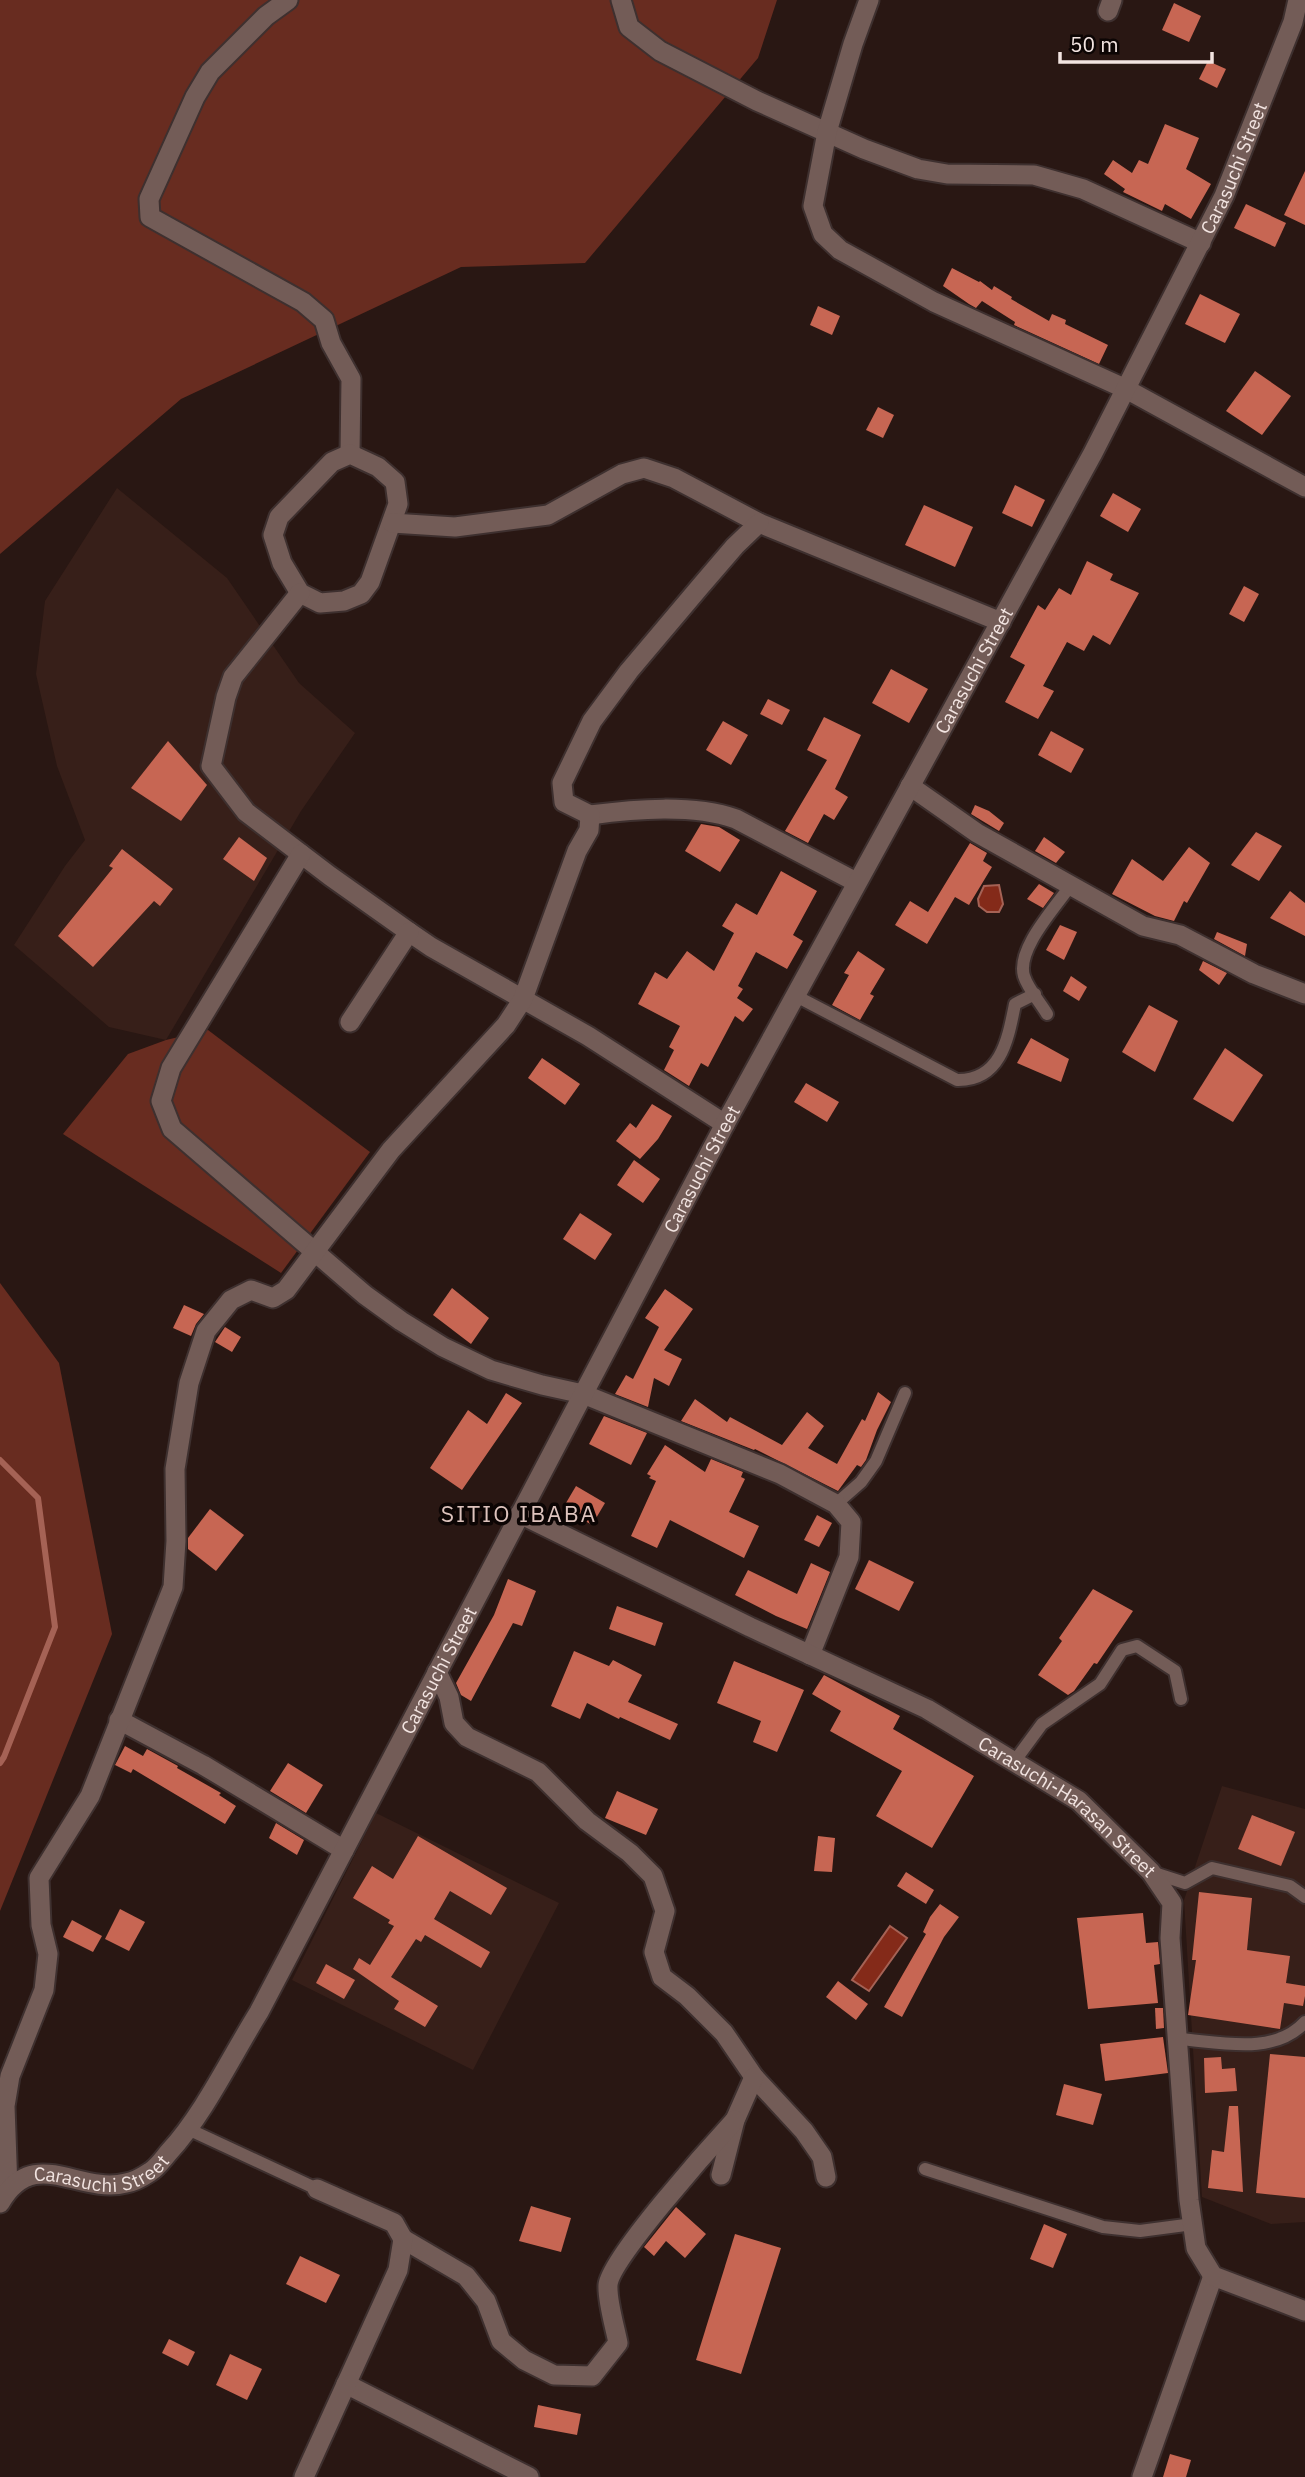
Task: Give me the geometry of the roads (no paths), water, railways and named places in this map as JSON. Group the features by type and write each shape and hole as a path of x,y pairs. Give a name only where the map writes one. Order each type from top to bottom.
{"street":[{"path":"288,0 266,16 210,72 195,97 149,199 150,217 303,302 324,320 331,343 351,379 350,454"},
{"path":"621,0 629,27 660,51 757,101 827,132 918,169 947,174 1034,175 1083,189 1201,243"},
{"path":"869,0 827,132 813,206 823,234 840,250 934,302 1126,388 1305,487"},
{"name":"Carasuchi Street","path":"4,2196 26,2176 48,2173 97,2184 126,2183 153,2171 188,2129 259,2012 725,1124 1000,622 1201,243 1299,24 1298,0"},
{"path":"350,454 378,467 395,482 398,504 392,523 370,582 361,594 344,601 320,603 300,593 282,563 273,535 279,517 332,462 350,454"},
{"path":"392,523 455,527 548,514 622,474 644,468 674,478 759,523 1000,622"},
{"path":"759,523 690,598 629,671 592,721 562,783 565,802 590,814 631,809 717,813 736,820 856,882"},
{"path":"300,593 233,677 226,697 211,766 246,812 431,947 588,1036 725,1124"},
{"path":"910,786 977,833 1143,926 1180,935 1254,974 1305,994"},
{"path":"4,2196 5,2105 10,2076 44,1990 48,1954 41,1925 39,1878 90,1796 173,1587 176,1541 174,1469 189,1383 206,1331 231,1300 251,1290 273,1298 286,1290 391,1150 506,1025 523,999 577,851 589,830 590,814"},
{"path":"301,854 170,1068 161,1101 172,1129 315,1253 401,1321 443,1347 491,1370 583,1394 780,1474 836,1504 851,1522 849,1557 810,1655"},
{"path":"350,1022 409,932"},
{"name":"Carasuchi-Harasan Street","path":"520,1514 927,1709 1079,1801 1150,1872 1172,1903 1170,1938 1193,2224 1196,2248 1213,2276"},
{"path":"437,1672 449,1697 454,1723 467,1737 538,1772 587,1821 630,1853 653,1876 665,1911 654,1952 662,1977 687,1996 724,2033 754,2077 804,2131 822,2157 826,2177"},
{"path":"119,1720 203,1765 344,1850"},
{"path":"721,2175 734,2120 754,2077"},
{"path":"317,2189 394,2223 403,2239 466,2276 486,2301 501,2341 524,2360 554,2375 593,2376 618,2343 608,2284 620,2259 694,2165 734,2120"},
{"path":"304,2477 398,2270 403,2239"},
{"path":"1142,2477 1213,2276 1305,2311"},
{"path":"346,2384 529,2477"}],"lane":[{"path":"1047,1014 1024,976 1023,964 1031,941 1070,886"},
{"path":"794,995 957,1080 971,1080 995,1065 1006,1046 1015,1004 1035,994"},
{"path":"836,1504 860,1482 876,1461 905,1393"},
{"path":"1014,1762 1042,1724 1100,1684 1122,1650 1137,1646 1175,1671 1181,1699"},
{"path":"1150,1872 1185,1884 1212,1868 1290,1886 1305,1897"},
{"path":"1179,2039 1256,2045 1277,2040 1296,2031 1305,2022"},
{"path":"188,2129 317,2189"},
{"path":"925,2169 1102,2227 1140,2231 1193,2224"}],"waterway":[{"path":"0,1460 38,1498 55,1627 0,1763"}],"district":[{"name":"SITIO IBABA","path":"519,1513"}]}
